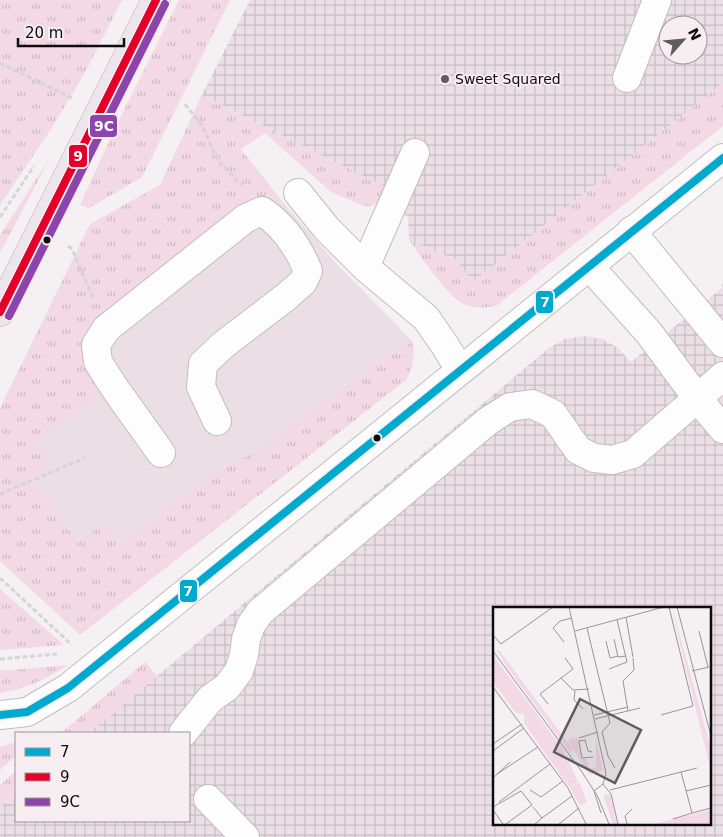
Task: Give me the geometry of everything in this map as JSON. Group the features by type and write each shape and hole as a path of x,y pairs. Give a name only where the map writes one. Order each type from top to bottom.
{"main road":[{"path":"0,312 156,0"}],"street":[{"path":"627,78 657,0"},
{"path":"365,267 415,153"},
{"path":"0,715 27,712 68,688 723,158"},
{"path":"298,193 327,229 365,267 426,318 460,370"},
{"path":"161,454 98,362 96,345 106,329 246,218 262,211 277,222 290,237 303,257 308,271 303,282 222,345 203,364 201,387 217,421"},
{"path":"631,231 723,343"},
{"path":"589,266 649,333 697,398 723,429"},
{"path":"184,732 210,699 227,687 239,672 246,639 251,625 260,612 488,422 510,407 532,404 553,414 578,450 594,458 612,460 633,454 723,376"},
{"path":"208,799 245,837"}],"path":[{"path":"0,63 78,101"},
{"path":"185,104 203,127 218,161 247,191 262,211"},
{"path":"0,218 39,159"},
{"path":"42,228 72,249 106,329"},
{"path":"0,494 85,458"},
{"path":"0,578 73,645"},
{"path":"0,659 62,654"}],"shaded area":[{"path":"250,0 723,0 723,83 473,282 456,260 409,240 408,216 378,203 385,187 202,95"},
{"path":"265,197 281,200 334,261 413,342 388,355 255,452 217,471 118,545 79,542 30,482 50,464 35,442 107,390 88,363 257,200"},
{"path":"723,280 723,837 0,837 0,807 15,795 15,822 190,822 190,732 90,732 549,348 565,339 584,336 602,339 618,348 631,362 722,288"}],"green space":[{"path":"0,0 122,0 87,69 53,126 0,205"},
{"path":"179,0 230,0 142,177 89,208 80,205 118,122"},
{"path":"723,83 723,126 496,306 474,307 456,299 434,274 409,240 456,260 473,282"},
{"path":"202,95 385,187 378,203 364,206 331,192 265,133 241,149 281,200 263,198 257,200 91,331 107,390 35,442 51,464 30,482 79,542 102,525 118,545 217,471 255,452 388,355 413,342 413,362 406,380 80,635 0,561 0,408 90,224 160,185"},
{"path":"50,158 0,253 0,235"},
{"path":"0,589 64,645 0,650"},
{"path":"145,662 157,676 90,732 62,732"},
{"path":"68,665 36,683 0,693 0,671"},
{"path":"15,742 15,757 0,770 0,747"},
{"path":"15,772 15,795 0,807 0,785"}],"transit line":[{"name":"9","path":"0,312 156,0"},
{"name":"9C","path":"9,316 165,4"},
{"name":"7","path":"0,715 27,712 68,688 723,158"}],"place":[{"name":"Sweet Squared","path":"445,79"}]}
